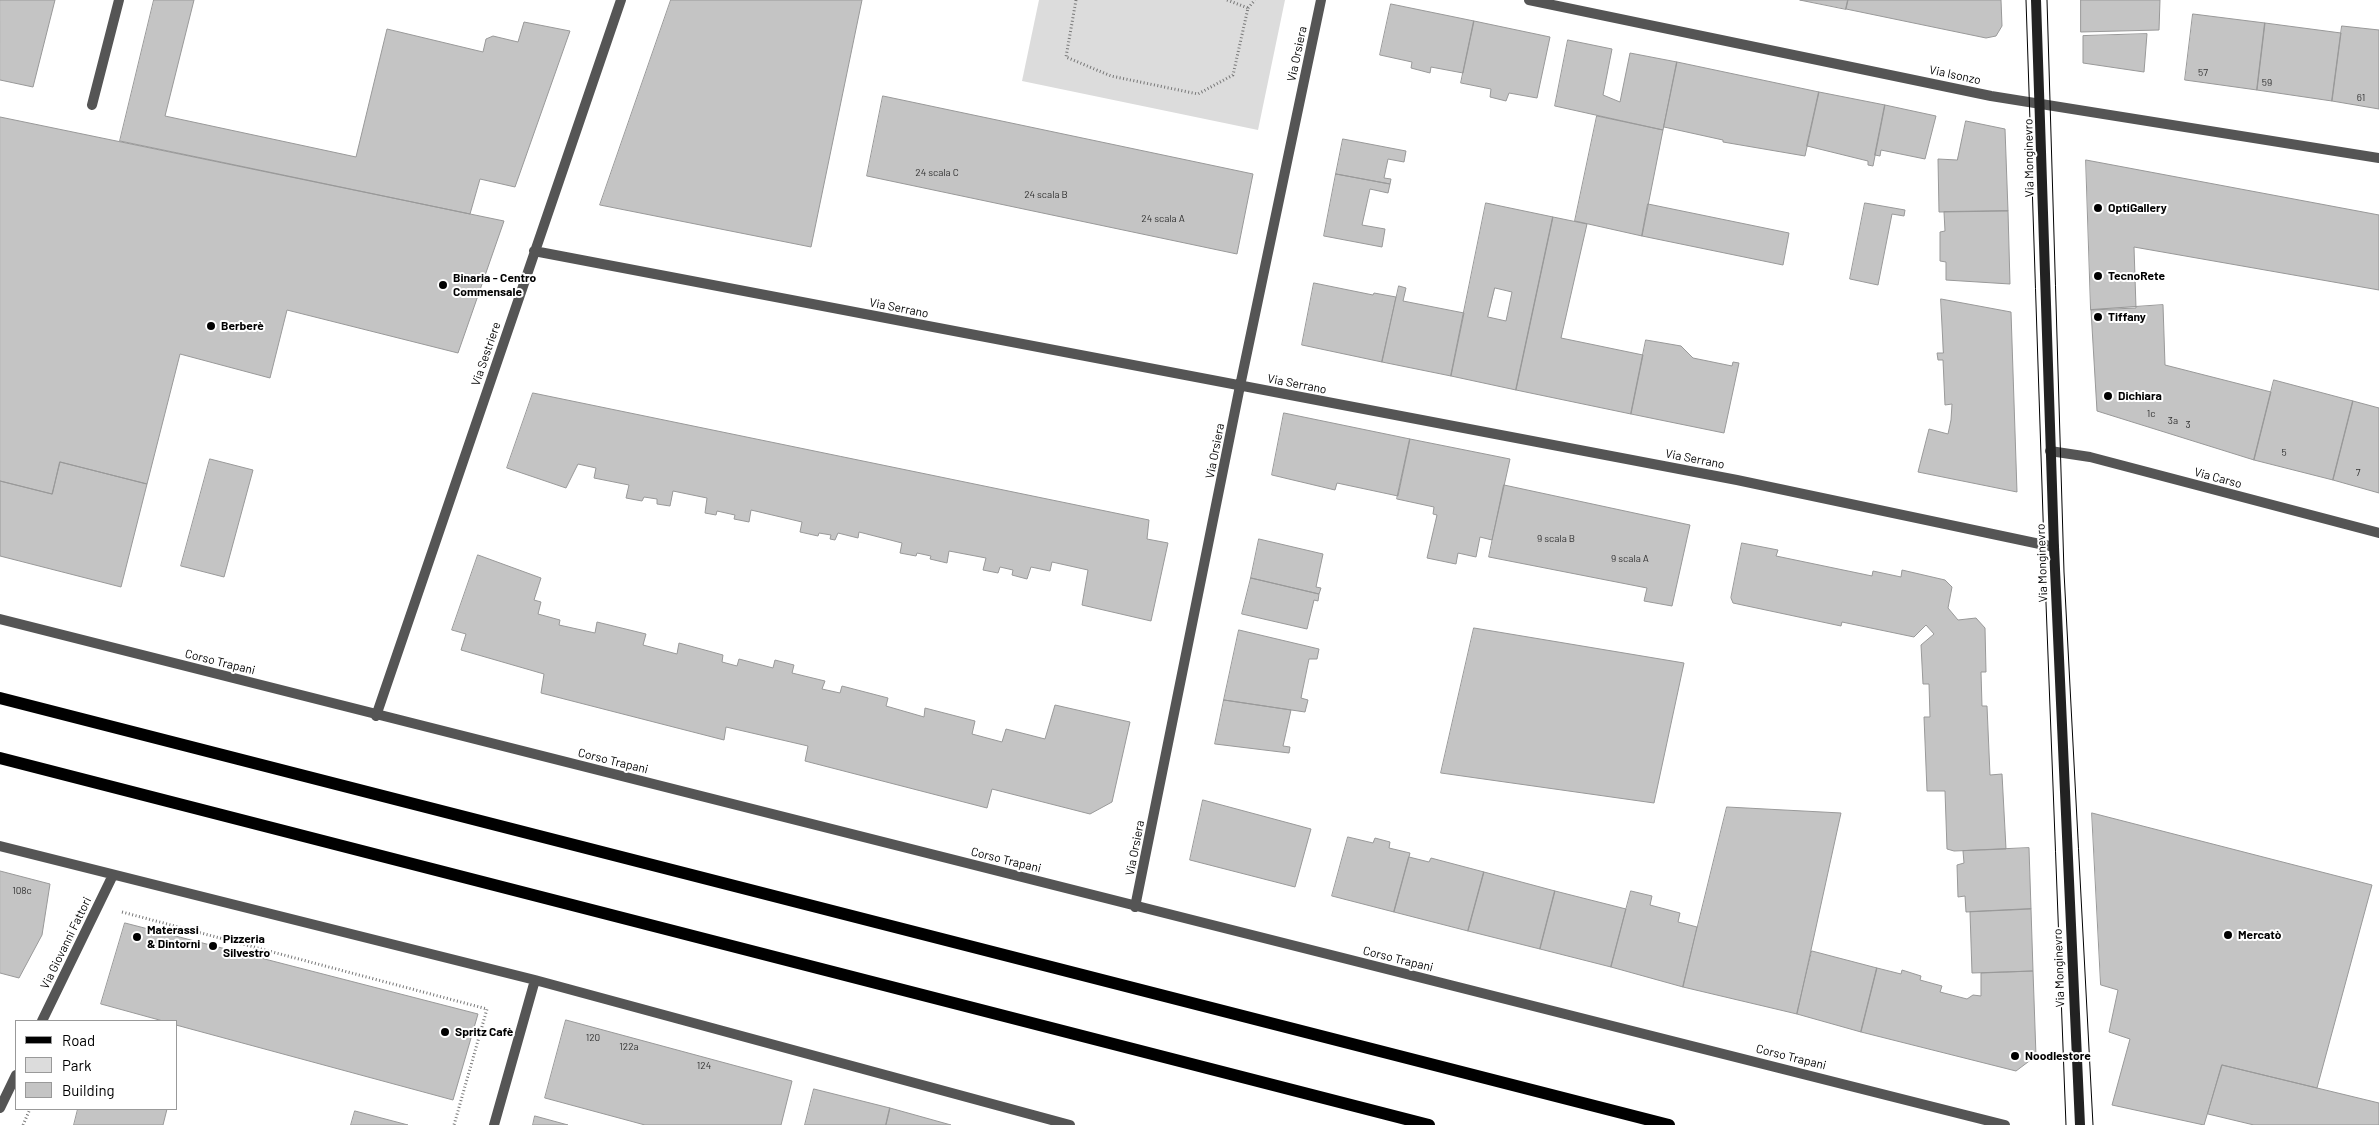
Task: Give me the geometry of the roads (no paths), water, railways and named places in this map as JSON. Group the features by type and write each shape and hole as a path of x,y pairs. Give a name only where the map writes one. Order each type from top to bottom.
{"main road":[{"path":"0,698 1669,1125"},
{"path":"0,758 1429,1125"}],"street":[{"path":"92,105 119,0"},
{"name":"Via Sestriere","path":"376,716 621,0"},
{"name":"Via Orsiera","path":"1136,907 1240,386 1321,0"},
{"name":"Via Isonzo","path":"1529,0 2040,104 2379,158"},
{"name":"Via Monginevro","path":"2036,0 2050,451 2080,1125"},
{"name":"Via Serrano","path":"534,251 1737,480 2054,547"},
{"name":"Via Carso","path":"2050,451 2090,457 2379,533"},
{"name":"Corso Trapani","path":"0,619 376,716 2005,1125"},
{"path":"0,846 113,876 535,980 1070,1125"},
{"name":"Via Giovanni Fattori","path":"42,1020 113,876"},
{"path":"494,1125 535,980"},
{"path":"0,1108 15,1077"}],"tram line":[{"path":"2026,0 2045,577 2066,1125"},
{"path":"2047,0 2064,572 2093,1125"}],"place":[{"name":"OptiGallery","path":"2098,208"},
{"name":"TecnoRete","path":"2098,276"},
{"name":"Binaria - Centro Commensale","path":"443,285"},
{"name":"Tiffany","path":"2098,317"},
{"name":"Berberè","path":"211,326"},
{"name":"Dichiara","path":"2108,396"},
{"name":"Mercatò","path":"2228,935"},
{"name":"Materassi & Dintorni","path":"137,937"},
{"name":"Pizzeria Silvestro","path":"213,946"},
{"name":"Spritz Cafè","path":"445,1032"},
{"name":"Noodlestore","path":"2015,1056"}]}
